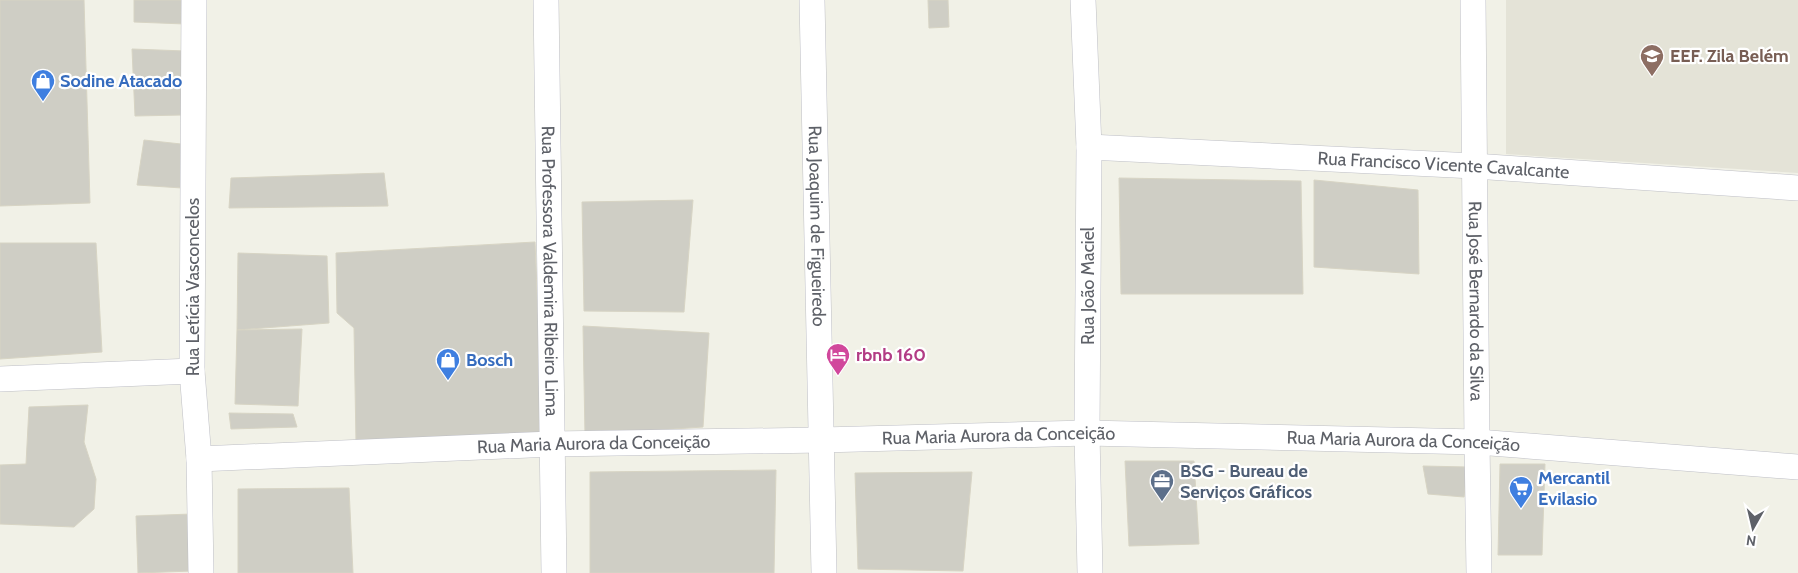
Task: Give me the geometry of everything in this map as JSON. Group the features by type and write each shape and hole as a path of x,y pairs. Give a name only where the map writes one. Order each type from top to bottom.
{"street":[{"name":"Rua Letícia Vasconcelos","path":"194,0 192,371 199,459 201,573"},
{"name":"Rua Professora Valdemira Ribeiro Lima","path":"546,0 554,573"},
{"name":"Rua Joaquim de Figueiredo","path":"812,0 824,573"},
{"name":"Rua João Maciel","path":"1084,0 1089,147 1087,433 1090,573"},
{"name":"Rua José Bernardo da Silva","path":"1473,0 1476,442 1479,573"},
{"name":"Rua Francisco Vicente Cavalcante","path":"1089,147 1474,166 1798,188"},
{"path":"0,379 192,371"},
{"name":"Rua Maria Aurora da Conceição","path":"199,459 552,444 822,440 1087,433 1476,442 1798,467"}],"shaded area":[{"name":"EEF. Zila Belém","path":"1506,0 1798,0 1798,173 1506,154"}],"building":[{"name":"Sodine Atacado","path":"0,0 84,0 90,203 0,206"},
{"path":"134,0 184,0 185,24 134,22"},
{"path":"928,0 948,0 949,27 929,28"},
{"path":"132,49 185,51 182,115 135,116"},
{"path":"144,140 181,144 182,188 137,185"},
{"path":"384,173 388,206 229,208 231,178"},
{"path":"1119,178 1301,181 1303,294 1121,294"},
{"path":"1314,180 1418,190 1419,274 1314,267"},
{"path":"693,200 684,312 584,311 582,202"},
{"name":"Bosch","path":"535,242 543,435 356,442 354,328 337,313 336,253"},
{"path":"0,243 96,243 102,352 0,359"},
{"path":"238,253 327,256 329,323 237,330"},
{"path":"583,326 709,333 703,427 585,435"},
{"path":"302,329 298,406 235,404 237,330"},
{"path":"88,405 84,442 96,479 94,509 74,527 0,524 0,465 26,464 29,407"},
{"path":"229,413 293,414 297,427 231,429"},
{"name":"BSG - Bureau de Serviços Gráficos","path":"1125,461 1194,461 1199,544 1129,546"},
{"name":"Mercantil Evilasio","path":"1500,464 1545,464 1542,555 1498,555"},
{"path":"1423,466 1467,467 1464,497 1428,494"},
{"path":"776,470 774,573 590,573 590,472"},
{"path":"972,472 963,571 858,569 855,473"},
{"path":"349,488 353,573 238,573 238,489"},
{"path":"192,514 192,571 138,573 136,516"}],"place":[{"name":"EEF. Zila Belém","path":"1652,77"},
{"name":"Sodine Atacado","path":"43,102"},
{"name":"rbnb 160","path":"838,376"},
{"name":"Bosch","path":"448,381"},
{"name":"BSG - Bureau de Serviços Gráficos","path":"1162,502"},
{"name":"Mercantil Evilasio","path":"1521,509"}]}
